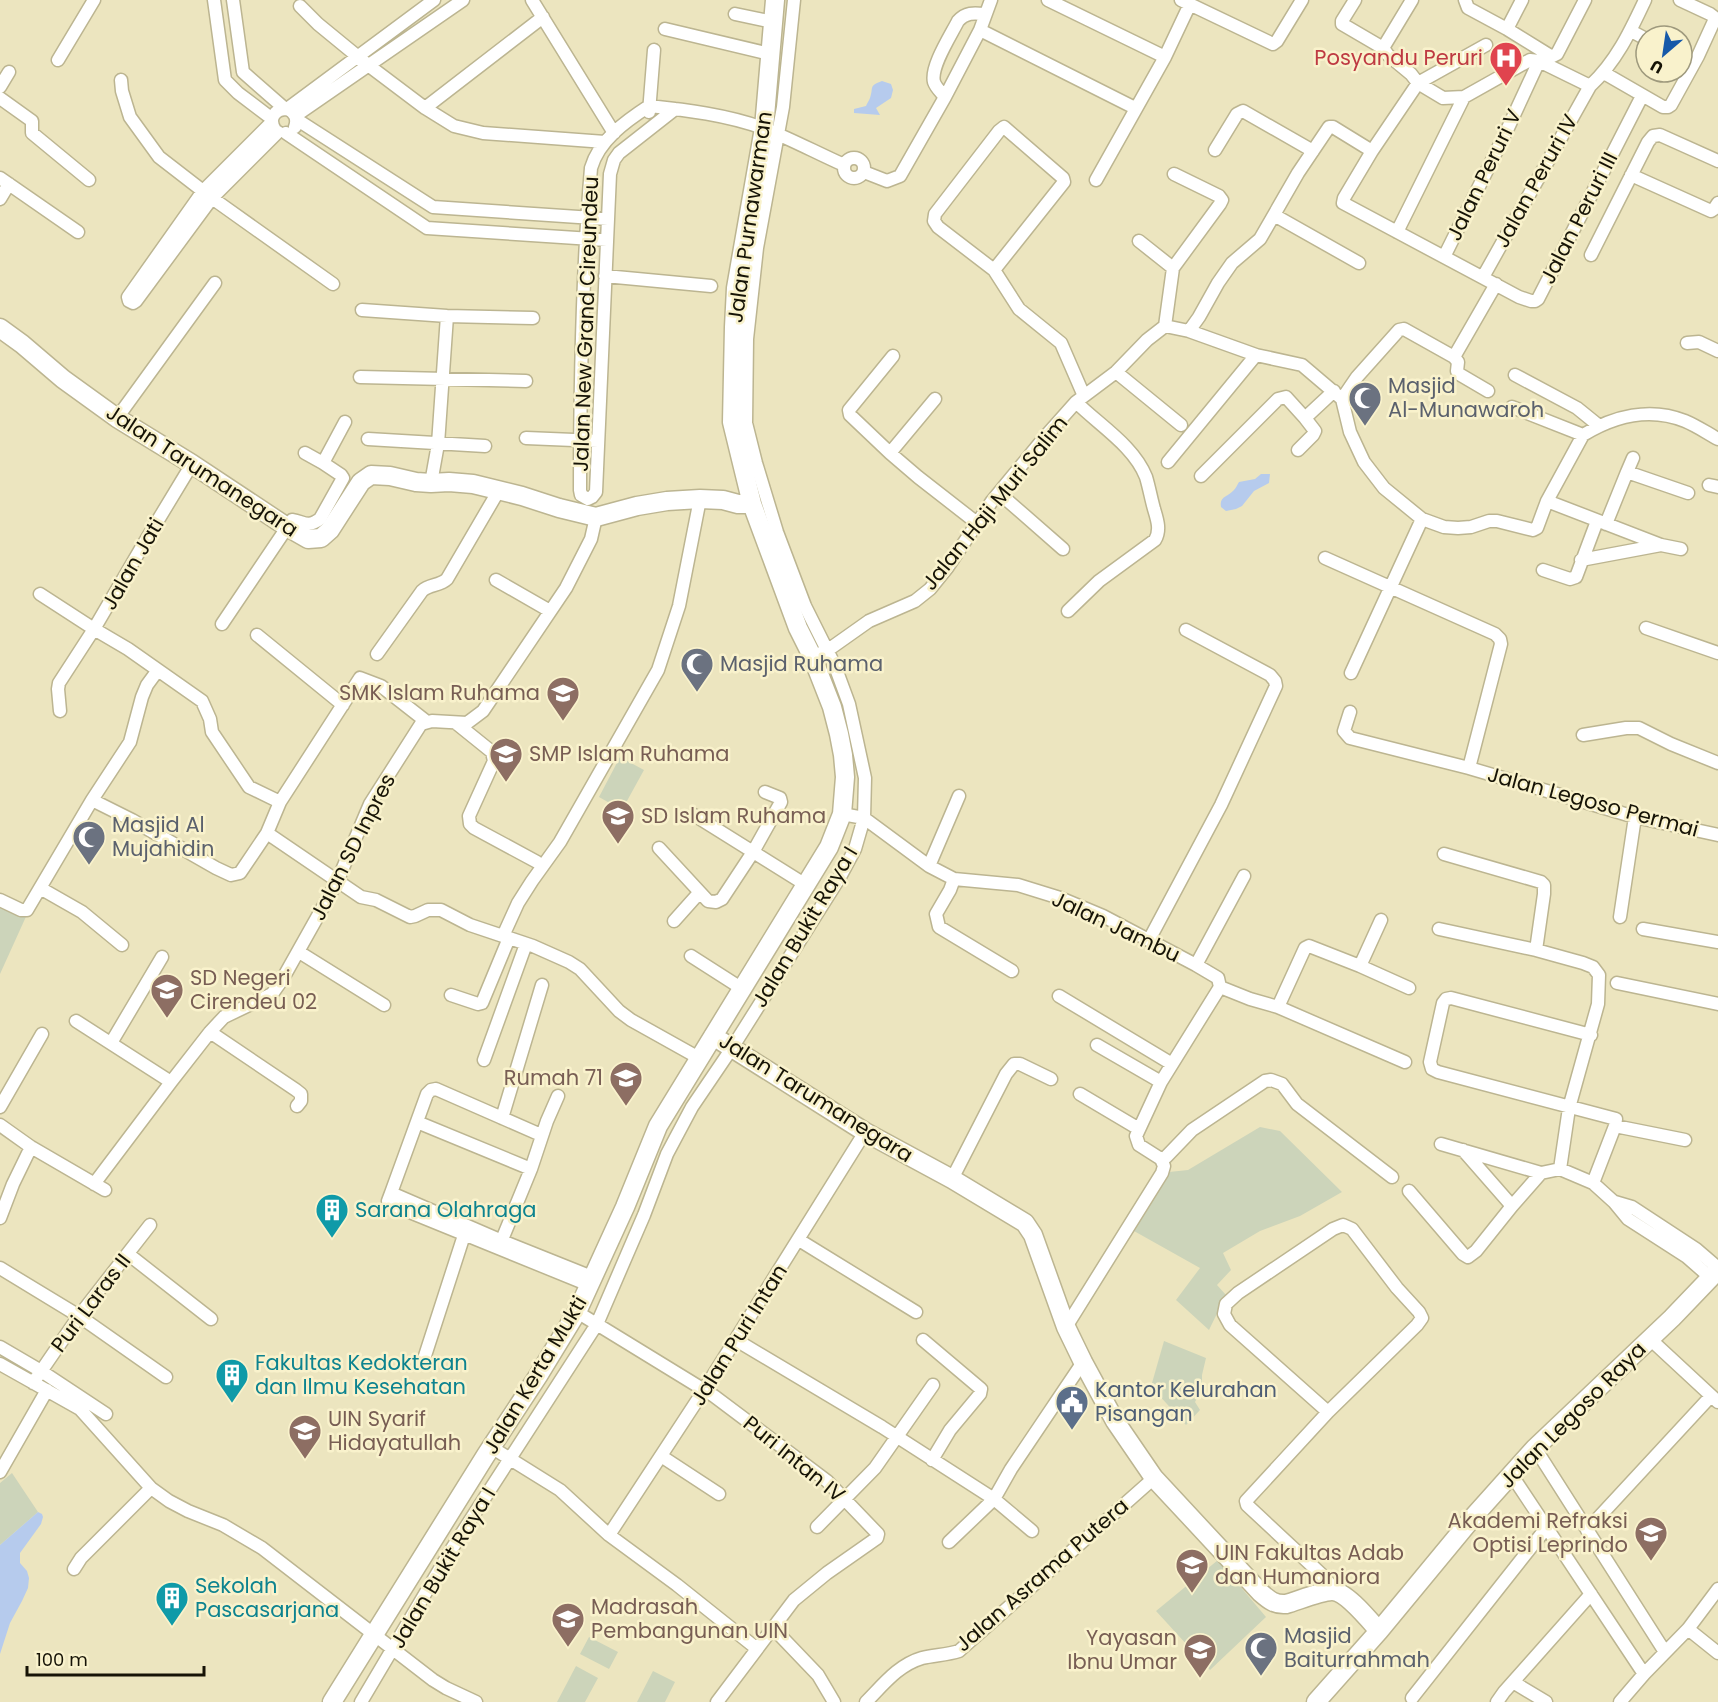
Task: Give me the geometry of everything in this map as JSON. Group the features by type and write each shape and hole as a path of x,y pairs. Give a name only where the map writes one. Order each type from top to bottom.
{"street":[{"path":"58,60 94,0"},
{"path":"214,0 225,80 277,127 427,228 607,240"},
{"path":"232,0 243,72 290,113 433,207 608,219"},
{"path":"290,113 357,57 434,0"},
{"path":"277,127 276,111 290,113 368,65 446,5 463,0"},
{"path":"532,0 609,137"},
{"name":"Jalan Purnawarman","path":"753,504 732,422 734,327 736,288 751,245 770,132 776,52 773,22 775,0"},
{"path":"665,29 776,52 794,0"},
{"path":"649,105 685,109 770,132 844,165 848,160 854,158 860,160 864,165 864,172 887,181 900,176 980,30 991,0"},
{"path":"1049,0 1165,57"},
{"path":"1096,180 1165,57 1186,2 1273,44 1302,0"},
{"path":"1354,0 1342,24 1383,48 1418,83 1443,98 1464,97 1530,60 1539,61 1590,86"},
{"path":"1383,48 1412,0"},
{"path":"1465,0 1468,8 1553,56 1557,54 1585,0"},
{"path":"1507,29 1522,0"},
{"name":"Jalan Peruri IV","path":"1483,277 1590,86 1616,57 1645,0"},
{"path":"1680,0 1714,17 1694,62"},
{"path":"300,6 357,57 425,108 454,126 483,133 609,137"},
{"path":"945,97 937,89 933,80 937,62 958,21 963,16 972,13 985,14"},
{"path":"735,14 773,22"},
{"path":"425,108 543,17"},
{"path":"980,30 1135,108"},
{"path":"1454,357 1496,284 1343,203 1372,151 1418,83 1486,45"},
{"path":"648,129 654,50"},
{"name":"Jalan Peruri V","path":"1444,257 1539,61"},
{"path":"0,87 9,72"},
{"path":"1604,73 1663,107 1671,105 1682,84"},
{"path":"121,80 130,117 159,157 207,195 333,284"},
{"name":"Jalan Peruri III","path":"1496,284 1531,301 1538,299 1642,96"},
{"path":"1397,232 1464,97"},
{"path":"0,98 32,121 32,133 89,180"},
{"name":"Jalan New Grand Cireundeu","path":"598,441 596,492 588,499 581,495 580,441 586,240 591,168 609,137 649,105"},
{"path":"526,438 598,441 610,174 614,160 619,153 675,109"},
{"path":"1215,150 1237,114 1242,111 1313,151"},
{"path":"207,195 136,301 130,302 128,297 207,195 277,127 294,128 290,113"},
{"path":"994,270 1064,182 1063,178 1004,127 935,214 934,221 938,227 994,270 1019,309 1060,343 1080,399 1139,464 1146,477 1158,527 1158,536 1155,540 1099,581 1068,610"},
{"path":"1189,331 1232,264 1260,239 1283,197 1329,127 1333,127 1372,151"},
{"path":"1591,255 1653,136 1660,135 1718,161"},
{"path":"1174,174 1220,196 1222,200 1173,268 1165,326 1189,331 1256,355 1302,365 1338,395 1350,432 1364,462 1384,488 1422,519 1444,527 1471,527 1497,521 1533,530 1539,526 1547,501 1583,435 1599,425 1638,414 1655,414 1688,422 1718,439"},
{"path":"1631,175 1711,211 1718,203"},
{"path":"0,199 5,181 78,232"},
{"path":"1274,215 1359,263"},
{"path":"1139,241 1173,268"},
{"name":"Jalan Bukit Raya I","path":"361,1702 384,1643 451,1550 597,1324 644,1215 667,1154 722,1042 840,877 855,849 853,816 865,778 849,705 836,666 821,653 777,532 746,423 751,245"},
{"path":"605,276 711,286"},
{"path":"117,418 215,283"},
{"path":"362,310 447,316 533,318"},
{"path":"431,483 438,444 447,316"},
{"name":"Jalan Haji Muri Salim","path":"821,653 868,621 915,601 930,589 999,493 1080,399 1116,372 1165,326"},
{"name":"Jalan Tarumanegara","path":"0,328 63,379 117,418 308,539 321,538 330,530 361,482 371,475 390,476 416,482 473,484 596,518"},
{"path":"1305,418 1338,395 1399,330 1404,329 1454,357 1458,362 1459,374 1488,391"},
{"path":"1688,343 1698,342 1718,351"},
{"path":"1168,462 1256,355"},
{"path":"893,356 849,410 850,415 890,453 977,523"},
{"path":"1116,372 1181,425"},
{"path":"1515,375 1577,408 1599,425"},
{"path":"360,377 526,381"},
{"path":"1201,476 1278,399 1286,397 1315,431 1298,450"},
{"path":"890,453 935,399"},
{"path":"1512,407 1583,435"},
{"path":"323,463 345,422"},
{"path":"368,439 485,446"},
{"path":"222,624 292,520 308,525 320,519 343,478 305,453"},
{"path":"1543,570 1572,579 1576,577 1581,561 1633,458"},
{"name":"Jalan Jati","path":"192,464 94,629 202,701 210,719 212,732 249,787 280,802"},
{"path":"1627,471 1688,493"},
{"path":"377,654 422,591 427,586 443,583 447,579 499,490"},
{"path":"999,493 1063,549"},
{"path":"92,800 216,868 231,875 240,873 267,833 280,802 360,678 381,686 427,722 467,723 483,711 577,569 591,538 596,518 637,506 667,501 699,499 753,504"},
{"path":"451,995 478,1004 482,1003 523,895 560,842 658,670 679,606 699,499"},
{"path":"1547,501 1661,545 1681,549"},
{"name":"Jalan Tarumanegara","path":"753,504 798,628 821,653 843,754 853,816 829,847 741,988 722,1042 865,1132 952,1179 1025,1223 1030,1230 1066,1327 1083,1362 1116,1421 1154,1478 1272,1602 1279,1605 1286,1604 1332,1591"},
{"path":"1351,673 1422,519"},
{"path":"1581,561 1661,545"},
{"name":"Jalan Legoso Permai","path":"1325,558 1495,634 1500,639 1501,644 1469,768"},
{"path":"496,580 550,611"},
{"path":"40,594 94,629 59,683 60,711"},
{"path":"1646,628 1718,654"},
{"path":"1149,940 1221,805 1276,686 1270,675 1186,630"},
{"path":"257,635 343,705"},
{"path":"0,900 27,911 92,800 130,742 142,697 158,670"},
{"name":"Jalan Legoso Permai","path":"1350,712 1344,731 1350,738 1469,768 1635,816 1718,835"},
{"name":"Jalan SD Inpres","path":"0,1125 31,1147 100,1187 171,1082 210,1032 224,1017 272,994 337,882 370,804 421,724 427,722"},
{"path":"456,723 494,756 494,761 469,816 470,824 537,862"},
{"path":"1583,735 1639,728 1678,748 1718,763"},
{"path":"845,777 865,778"},
{"path":"659,848 708,901 716,902 722,899 753,852 781,802 780,798 765,792"},
{"path":"929,866 958,796"},
{"path":"694,814 806,885"},
{"name":"Jalan Jambu","path":"853,816 929,866 954,879 1018,885 1060,898 1103,916 1218,978 1220,987"},
{"path":"1620,917 1635,816"},
{"path":"267,833 361,897 376,900 404,915 415,916 428,910 441,910 470,924 558,956 580,969 619,1011 631,1020 699,1058"},
{"path":"1444,854 1541,882 1544,885 1536,950"},
{"path":"1196,965 1244,876"},
{"path":"954,879 936,914 939,927 1012,971"},
{"path":"40,888 82,912 122,945"},
{"path":"674,921 699,893"},
{"path":"1360,966 1382,920"},
{"path":"1439,928 1536,950 1593,967 1599,975 1598,1004 1569,1108 1560,1169"},
{"path":"1643,929 1718,942"},
{"path":"484,1060 526,944"},
{"path":"1278,1007 1305,948 1311,946 1409,988"},
{"path":"299,951 384,1005"},
{"path":"691,956 741,988"},
{"path":"111,1043 162,957"},
{"path":"1617,983 1718,1004"},
{"path":"502,1118 542,986"},
{"path":"1066,1327 1162,1173 1164,1166 1161,1159 1139,1145 1136,1136 1161,1082 1220,987 1278,1007 1405,1062"},
{"path":"1059,996 1172,1064"},
{"path":"1590,1035 1451,998 1446,999 1443,1003 1430,1062 1432,1069 1438,1072 1614,1118 1617,1121 1593,1183"},
{"path":"76,1021 171,1082"},
{"path":"210,1032 301,1094 301,1101 297,1106"},
{"path":"0,1107 42,1034"},
{"name":"Jalan Kerta Mukti","path":"332,1702 384,1643 488,1451 577,1312 625,1207 658,1126 699,1058 722,1042"},
{"path":"1097,1045 1161,1082"},
{"path":"952,1179 1006,1074 1014,1064 1020,1064 1051,1079"},
{"path":"1161,1159 1166,1157 1192,1130 1265,1081 1271,1080 1282,1084 1298,1104 1392,1177"},
{"path":"541,1135 436,1089 431,1090 427,1094 388,1201 390,1204 466,1230 591,1281"},
{"path":"1080,1094 1139,1129"},
{"path":"500,1245 558,1096"},
{"path":"417,1122 531,1168"},
{"path":"1615,1126 1685,1140"},
{"name":"Jalan Puri Intan","path":"609,1535 736,1340 865,1132"},
{"path":"1441,1144 1541,1173 1560,1169 1593,1183 1614,1202 1632,1207 1696,1250 1711,1269"},
{"path":"0,1218 31,1147"},
{"path":"1462,1149 1512,1206"},
{"path":"1409,1191 1456,1247 1468,1257 1476,1251 1541,1173"},
{"path":"625,1207 644,1215"},
{"name":"Puri Laras II","path":"33,1383 79,1316 150,1225"},
{"path":"1328,1412 1230,1325 1224,1314 1226,1304 1238,1293 1333,1229 1343,1225 1352,1229 1422,1318 1328,1412 1246,1501 1246,1505 1321,1574 1332,1591 1344,1596 1380,1631"},
{"path":"423,1362 466,1230"},
{"path":"799,1240 916,1312"},
{"path":"128,1254 211,1319"},
{"path":"0,1268 79,1316 166,1377"},
{"name":"Jalan Legoso Raya","path":"1316,1702 1380,1631 1473,1516 1511,1474 1535,1448 1650,1339 1711,1269"},
{"name":"Puri Intan IV","path":"577,1312 704,1390 819,1474 878,1534 877,1538 827,1573 795,1600 773,1628"},
{"path":"1587,1530 1714,1399 1650,1339"},
{"path":"736,1340 897,1437 994,1499 1032,1531"},
{"path":"923,1340 981,1389 980,1394 950,1430 932,1460"},
{"path":"0,1347 106,1414"},
{"path":"949,1542 994,1499 1011,1469 1083,1362"},
{"path":"0,1364 80,1409 151,1488 169,1501 223,1525 262,1548 439,1684 476,1702"},
{"path":"20,1376 28,1364"},
{"path":"538,1376 556,1385"},
{"path":"817,1527 875,1468 933,1385"},
{"path":"0,1472 47,1390"},
{"path":"1535,1448 1665,1652"},
{"path":"488,1451 560,1490 609,1535 677,1585 756,1648"},
{"path":"661,1456 719,1494"},
{"path":"1511,1474 1644,1674"},
{"name":"Jalan Asrama Putera","path":"866,1702 903,1666 921,1658 959,1651 1154,1478"},
{"path":"74,1569 81,1558 151,1488"},
{"path":"1412,1698 1547,1527"},
{"path":"1620,1702 1688,1629 1718,1589"},
{"path":"1497,1702 1591,1594"},
{"path":"1358,1655 1363,1614"},
{"path":"717,1702 773,1628 818,1675 834,1702"},
{"path":"1688,1629 1718,1653"},
{"path":"1513,1682 1546,1702"}],"green space":[{"path":"620,757 644,770 622,810 599,797"},
{"path":"0,894 29,910 0,974"},
{"path":"1260,1127 1280,1131 1342,1192 1300,1216 1260,1231 1223,1253 1231,1270 1217,1285 1226,1295 1209,1330 1176,1300 1200,1268 1134,1231 1169,1172 1188,1170"},
{"path":"1164,1341 1206,1358 1202,1388 1195,1402 1200,1410 1186,1425 1157,1393 1152,1383"},
{"path":"12,1473 38,1512 0,1545 0,1483"},
{"path":"1218,1560 1266,1617 1210,1670 1156,1611"},
{"path":"589,1637 618,1652 609,1669 580,1654"},
{"path":"576,1666 598,1678 585,1702 557,1702"},
{"path":"653,1671 675,1682 665,1702 637,1702"}],"water":[{"path":"882,81 891,84 893,90 891,98 876,108 880,115 854,113 854,109 866,106 873,86"},
{"path":"1261,474 1270,474 1269,483 1254,491 1242,506 1226,511 1221,507 1223,499 1234,490 1239,482 1255,479"},
{"path":"38,1512 43,1517 41,1524 20,1553 20,1563 27,1571 29,1578 28,1588 10,1623 0,1654 0,1545"}],"place":[{"name":"Posyandu Peruri","path":"1506,87"},
{"name":"Masjid Al-Munawaroh","path":"1365,427"},
{"name":"Masjid Ruhama","path":"697,693"},
{"name":"SMK Islam Ruhama","path":"563,722"},
{"name":"SMP Islam Ruhama","path":"506,783"},
{"name":"SD Islam Ruhama","path":"618,845"},
{"name":"Masjid Al Mujahidin","path":"89,866"},
{"name":"SD Negeri Cirendeu 02","path":"167,1019"},
{"name":"Rumah 71","path":"626,1107"},
{"name":"Sarana Olahraga","path":"332,1239"},
{"name":"Fakultas Kedokteran dan Ilmu Kesehatan","path":"232,1404"},
{"name":"Kantor Kelurahan Pisangan","path":"1072,1431"},
{"name":"UIN Syarif Hidayatullah","path":"305,1460"},
{"name":"Akademi Refraksi Optisi Leprindo","path":"1651,1562"},
{"name":"UIN Fakultas Adab dan Humaniora","path":"1192,1594"},
{"name":"Sekolah Pascasarjana","path":"172,1627"},
{"name":"Madrasah Pembangunan UIN","path":"568,1648"},
{"name":"Masjid Baiturrahmah","path":"1261,1677"},
{"name":"Yayasan Ibnu Umar","path":"1200,1679"}]}
